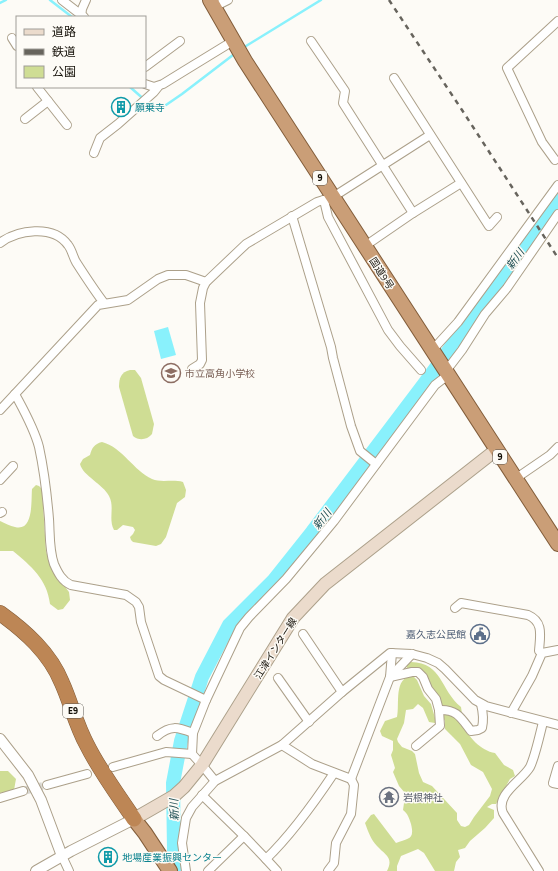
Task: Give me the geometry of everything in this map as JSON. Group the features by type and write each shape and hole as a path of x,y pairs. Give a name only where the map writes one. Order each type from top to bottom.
{"highway":[{"name":"国道9号","path":"212,3 233,41 329,198 364,246 558,544"},
{"name":"E9","path":"0,613 30,637 56,670 62,682 78,727 87,745 104,775 134,820"},
{"path":"134,820 145,833 163,868"}],"main road":[{"name":"江津インター線","path":"134,820 165,801 184,787 202,764 293,618 310,599 325,584 354,560 496,450"}],"street":[{"path":"62,0 82,16"},
{"path":"82,16 82,9 86,0"},
{"path":"212,3 228,0"},
{"path":"555,160 542,142 506,68 558,21"},
{"path":"12,38 16,44"},
{"path":"146,66 180,41"},
{"path":"94,153 100,138 118,124 158,87 233,41"},
{"path":"311,41 344,92 343,103 413,213"},
{"path":"394,78 489,226 497,217"},
{"path":"146,84 152,87 158,87"},
{"path":"38,88 67,125"},
{"path":"24,119 48,100"},
{"path":"192,369 200,364 202,360 200,303 206,282 246,244 317,202 329,198 430,135"},
{"path":"364,246 461,183"},
{"path":"433,351 458,322 558,186"},
{"path":"329,198 328,217 388,330 421,370"},
{"path":"190,754 192,732 205,699 240,628 249,616 286,579 334,522 375,463 458,356 486,313 507,288 558,214"},
{"path":"292,216 331,347 351,426 362,453 375,463"},
{"path":"0,243 7,238 26,232 49,232 57,235 68,245 75,260 104,303"},
{"path":"0,410 95,307 104,303 128,300 158,279 168,275 186,275 206,282"},
{"path":"15,394 32,427 38,446 47,499 51,549 54,564 59,575 65,581 72,584 126,595 136,602 139,607 141,622 160,676 164,680 205,699"},
{"path":"515,479 550,455 558,447"},
{"path":"0,480 13,466"},
{"path":"456,608 461,603 532,617 538,623 540,628 539,651 542,653"},
{"path":"303,634 342,692"},
{"path":"542,653 558,650"},
{"path":"186,871 182,842 186,818 192,807 215,781 282,745 342,692 390,653 412,654 428,658 438,663 475,700 481,704 558,726"},
{"path":"351,779 390,677 392,653"},
{"path":"511,713 532,676 542,653"},
{"path":"390,677 412,654"},
{"path":"390,677 418,672 423,677 428,689 436,699 439,710 440,726 416,746"},
{"path":"278,678 309,722"},
{"path":"439,710 455,712 471,731 475,731 482,728 484,717 481,704"},
{"path":"536,870 501,807 505,795 530,767 543,722"},
{"path":"157,736 169,728 179,728 192,732"},
{"path":"0,739 28,775 41,800 69,871"},
{"path":"282,745 312,764 351,779 354,785 351,814 336,843 334,863 328,871"},
{"path":"113,767 162,753 175,752 190,754 202,764 215,781"},
{"path":"558,766 553,782 558,784"},
{"path":"266,859 288,836 334,773"},
{"path":"47,785 87,774"},
{"path":"0,798 23,792"},
{"path":"202,795 277,871"},
{"path":"36,871 62,856 134,820"},
{"path":"208,871 244,836"}],"green space":[{"path":"135,370 141,378 154,424 152,434 148,438 138,439 133,436 119,387 121,376 124,372"},
{"path":"102,442 116,449 139,471 152,479 159,481 183,482 186,490 185,497 177,503 166,537 161,544 156,546 133,542 130,537 135,530 133,527 123,525 117,530 114,530 112,526 111,500 109,496 85,472 80,464 83,459 90,455 95,445"},
{"path":"36,485 42,489 46,551 49,561 69,592 70,600 63,609 58,610 50,604 42,580 32,568 13,551 0,551 0,521 15,527 26,525 30,514 32,489"},
{"path":"411,662 429,667 435,672 454,700 461,707 463,723 471,738 480,746 490,752 495,753 504,765 513,770 515,776 510,779 496,804 492,804 487,807 494,810 494,818 470,841 465,848 458,850 460,857 456,862 454,871 435,871 424,853 418,849 401,856 397,866 397,871 387,871 390,862 389,859 373,841 365,823 371,815 374,814 396,843 410,838 412,833 409,818 403,810 404,803 406,801 405,793 399,786 393,772 395,768 391,755 393,750 393,741 382,736 380,731 385,721 397,717 400,686 402,681 413,676 417,680 424,696 431,704 435,723 429,722 423,708 418,704 413,709 406,710 404,723 397,739 402,747 412,751 415,754 419,773 423,782 432,786 457,813 457,820 461,826 465,827 469,825 490,796 492,789 483,772 471,765 460,744 445,729 445,721 414,669 407,668 406,665"},
{"path":"0,771 8,771 16,779 14,790 0,793"}],"water":[{"path":"168,327 176,355 161,359 154,331"}],"waterway":[{"path":"0,3 6,0"},
{"path":"50,0 71,16"},
{"path":"246,46 321,0"},
{"path":"131,88 155,107 166,105 233,55"},
{"name":"新川","path":"177,871 174,850 173,783 181,741 202,677 229,625 273,581 312,532 424,384 558,200"}],"tunnel":[{"path":"23,791 47,785"}],"railway":[{"path":"389,0 558,258"}],"place":[{"name":"願乗寺","path":"121,107"},
{"name":"市立高角小学校","path":"171,373"},
{"name":"嘉久志公民館","path":"480,634"},
{"name":"岩根神社","path":"389,797"},
{"name":"地場産業振興センター","path":"108,857"}]}
